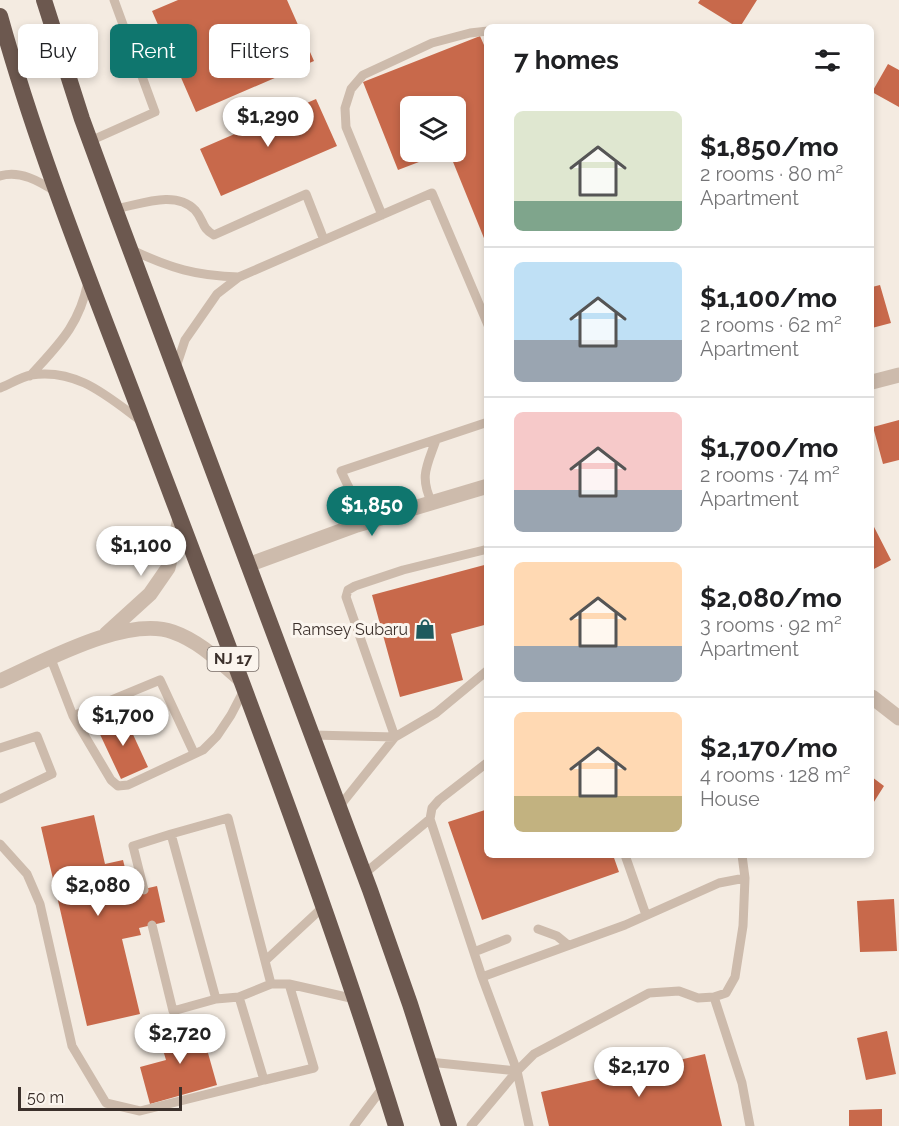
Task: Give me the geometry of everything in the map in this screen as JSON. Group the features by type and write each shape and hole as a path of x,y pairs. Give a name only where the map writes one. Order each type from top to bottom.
{"highway":[{"name":"NJ 17","path":"44,0 90,141 129,249 364,874 449,1126"},
{"name":"NJ 17","path":"0,16 59,195 323,907 396,1126"}],"street":[{"path":"874,381 899,375"},
{"path":"248,565 381,518 484,487"},
{"path":"104,636 150,594 168,568 180,519"},
{"path":"0,681 104,636 139,628 159,628 174,632 201,645 242,684"},
{"path":"874,699 899,718"}],"lane":[{"path":"90,141 155,112 114,0"},
{"path":"382,215 346,127 345,108 351,89 363,75 432,43 484,31"},
{"path":"0,176 20,174 42,183 59,195"},
{"path":"175,370 185,340 217,294 239,277 432,193 484,316"},
{"path":"115,209 170,199 183,201 196,211 206,230 214,235 306,194 324,240"},
{"path":"129,249 182,270 210,277 239,277"},
{"path":"30,375 73,326 85,297 89,277"},
{"path":"0,388 30,375 58,375 77,379 98,389 144,423"},
{"path":"381,518 363,508 352,495 341,471 484,423"},
{"path":"432,503 425,487 426,469 436,440"},
{"path":"394,738 346,597 348,590 403,570 484,550"},
{"path":"51,658 72,716 111,780 118,786 128,785 203,750 217,736 231,715 242,684"},
{"path":"339,807 394,738 436,713 484,673"},
{"path":"72,716 160,680 194,753"},
{"path":"312,735 394,738"},
{"path":"0,748 37,736 52,774 0,799"},
{"path":"484,765 439,800 432,808 430,819 482,977 516,1071 529,1126"},
{"path":"144,890 133,846 228,818 271,984"},
{"path":"364,874 430,819"},
{"path":"171,834 216,999"},
{"path":"0,844 27,874 40,904 72,1046 106,1103 140,1112 314,1068 289,984"},
{"path":"627,858 646,915"},
{"path":"471,1126 516,1071 534,1054 649,993 679,991 699,998 726,993 735,977 743,926 745,878 742,858"},
{"path":"482,977 646,915 719,883 745,878"},
{"path":"266,960 323,907"},
{"path":"152,925 173,1011 216,999 240,997 271,984 289,984 355,999"},
{"path":"538,929 557,936 568,945"},
{"path":"474,952 507,939"},
{"path":"240,997 264,1080"},
{"path":"714,997 742,1083 750,1126"},
{"path":"429,1062 516,1071"},
{"path":"354,1126 384,1086"}],"building":[{"path":"178,0 287,0 298,24 209,24 209,78 275,78 196,112 181,78 197,78 197,24 158,24 152,11"},
{"path":"700,0 757,0 742,24 732,24 698,3"},
{"path":"480,36 484,45 484,238 453,162 466,162 466,96 400,96 400,162 419,162 398,170 363,82"},
{"path":"888,64 899,70 899,107 874,93 874,88"},
{"path":"316,99 337,146 221,196 200,149"},
{"path":"880,285 891,323 874,327 874,286"},
{"path":"899,420 899,460 883,464 874,427"},
{"path":"874,527 891,560 874,569"},
{"name":"Ramsey Subaru","path":"484,565 484,625 451,634 463,680 400,697 372,595"},
{"path":"124,715 148,767 121,779 97,728"},
{"path":"874,778 884,786 874,802"},
{"path":"484,810 484,858 614,858 619,872 482,920 448,822"},
{"path":"94,815 105,864 123,860 131,892 157,886 165,922 139,928 141,935 122,939 140,1014 87,1026 41,827"},
{"path":"894,899 897,951 860,952 857,901"},
{"path":"199,1021 217,1085 150,1104 140,1067 166,1060 158,1033"},
{"path":"887,1031 896,1074 866,1080 857,1038"},
{"path":"705,1054 722,1126 549,1126 541,1092"},
{"path":"882,1109 882,1126 849,1126 849,1110"}],"place":[{"name":"Ramsey Subaru","path":"425,629"}]}
